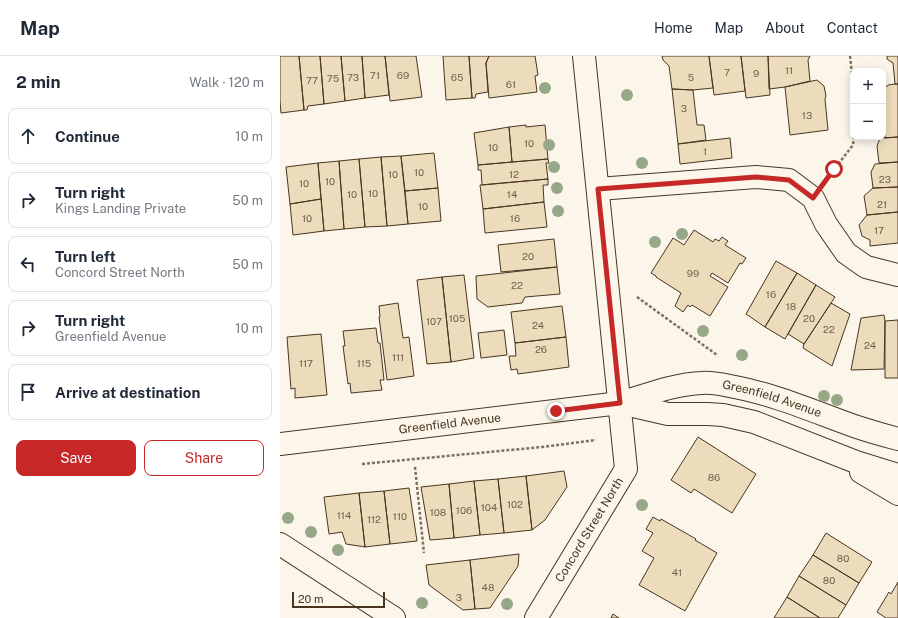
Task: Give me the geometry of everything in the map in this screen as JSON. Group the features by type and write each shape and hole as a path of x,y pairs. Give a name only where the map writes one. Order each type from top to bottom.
{"street":[{"name":"Concord Street North","path":"536,618 626,469 584,56"},
{"path":"598,189 756,177 789,180 813,198 826,224 846,253 866,267 898,275"},
{"name":"Greenfield Avenue","path":"280,444 620,403 684,384 704,382 766,394 855,426 898,439"},
{"name":"Greenfield Avenue","path":"620,403 668,414 708,414 740,418 754,422 856,462 898,475"},
{"path":"824,450 898,494"},
{"path":"280,544 394,618"}],"path":[{"path":"850,56 851,68"},
{"path":"813,198 853,145 854,140"},
{"path":"634,296 723,359"},
{"path":"359,464 542,447 610,438 623,434"},
{"path":"415,467 424,553"}],"building":[{"path":"280,56 299,56 304,110 281,113"},
{"path":"299,56 320,56 324,104 308,106 307,110 304,110"},
{"path":"320,56 341,56 345,101 324,104"},
{"path":"341,56 362,56 365,98 345,101"},
{"path":"362,56 385,56 389,95 365,98"},
{"path":"385,56 416,56 422,97 390,101"},
{"path":"443,56 469,56 472,98 446,100"},
{"path":"469,56 489,56 486,63 488,92 476,94 475,98 472,98"},
{"path":"489,56 535,56 538,75 535,76 537,92 489,98 486,63"},
{"path":"662,56 709,56 713,88 693,90 672,89 669,66 663,60"},
{"path":"709,56 741,56 745,91 714,95"},
{"path":"741,56 768,56 770,95 746,98"},
{"path":"768,56 810,56 808,60 810,81 769,89"},
{"path":"887,56 898,56 898,84 895,84 893,63 887,59"},
{"path":"817,80 824,86 828,130 790,135 785,87"},
{"path":"898,84 898,137 886,138 886,87 888,85"},
{"path":"672,89 693,90 697,125 704,125 706,140 678,144"},
{"path":"526,125 526,127 545,125 548,159 512,162 509,127"},
{"path":"509,127 512,162 478,165 474,133"},
{"path":"898,137 898,162 879,163 877,146 879,140 886,140 886,138"},
{"path":"730,138 732,158 680,164 678,144"},
{"path":"434,153 438,188 405,191 401,156"},
{"path":"401,156 408,224 387,226 381,157"},
{"path":"381,157 387,226 365,227 359,159"},
{"path":"359,159 365,227 344,229 339,161"},
{"path":"548,159 549,163 546,163 548,179 482,185 481,170 478,170 478,165"},
{"path":"339,161 344,229 324,231 318,163"},
{"path":"898,162 898,187 873,188 871,172 875,164"},
{"path":"318,163 321,199 290,204 286,167"},
{"path":"548,179 548,185 543,185 544,202 483,209 480,185"},
{"path":"898,187 898,212 867,215 864,196 873,188"},
{"path":"438,188 441,221 408,224 405,191"},
{"path":"321,199 324,231 293,235 290,204"},
{"path":"544,202 547,227 485,233 483,209"},
{"path":"898,212 898,243 870,246 870,240 862,236 859,225 867,215"},
{"path":"694,230 713,242 715,239 719,241 722,237 728,241 725,245 746,258 742,264 740,263 728,283 712,273 710,276 728,287 710,316 692,305 690,307 688,305 683,312 675,306 681,293 651,273 673,238 684,245"},
{"path":"554,239 557,267 501,272 498,245"},
{"path":"776,261 797,273 765,327 746,314"},
{"path":"557,267 560,294 525,297 522,303 488,307 477,299 476,276"},
{"path":"797,273 816,285 785,339 765,327"},
{"path":"464,275 474,358 451,362 442,277"},
{"path":"442,277 451,362 427,364 417,280"},
{"path":"816,285 835,297 804,344 788,334"},
{"path":"398,303 403,338 409,337 414,376 387,380 379,306"},
{"path":"831,303 850,314 832,366 803,348 804,344"},
{"path":"562,306 566,337 515,343 511,312"},
{"path":"884,315 884,369 851,370 861,318"},
{"path":"898,320 898,378 885,378 885,321"},
{"path":"376,328 378,343 380,343 384,380 380,380 382,390 351,393 350,383 348,384 343,346 345,346 343,331"},
{"path":"504,330 507,355 481,358 478,333"},
{"path":"321,334 327,395 295,398 295,388 291,389 287,337"},
{"path":"566,337 569,367 518,374 517,369 511,370 509,356 516,356 515,343"},
{"path":"698,437 756,474 732,513 694,489 691,493 671,480"},
{"path":"564,471 567,487 545,520 532,530 526,476"},
{"path":"526,476 532,530 504,533 498,479"},
{"path":"498,479 504,533 480,535 474,481"},
{"path":"474,481 480,535 454,538 449,484"},
{"path":"449,484 454,538 430,540 421,487"},
{"path":"409,488 417,541 390,544 384,491"},
{"path":"384,491 390,544 365,547 359,493"},
{"path":"359,493 365,547 346,544 342,532 329,534 324,497"},
{"path":"653,517 660,521 661,519 717,553 685,611 639,585 654,558 642,551 653,533 646,529"},
{"path":"826,533 872,562 859,583 813,555"},
{"path":"519,554 518,566 490,608 475,609 470,560"},
{"path":"813,555 859,583 846,605 799,576"},
{"path":"470,560 475,609 463,610 429,585 426,565"},
{"path":"799,576 846,605 838,618 820,618 787,597"},
{"path":"898,582 898,618 886,618 877,612 889,592 891,594"},
{"path":"787,597 820,618 774,618"},
{"path":"613,614 619,618 611,618"}],"route":[{"path":"556,411 620,403 598,189 756,177 789,180 813,198 834,169"}]}
